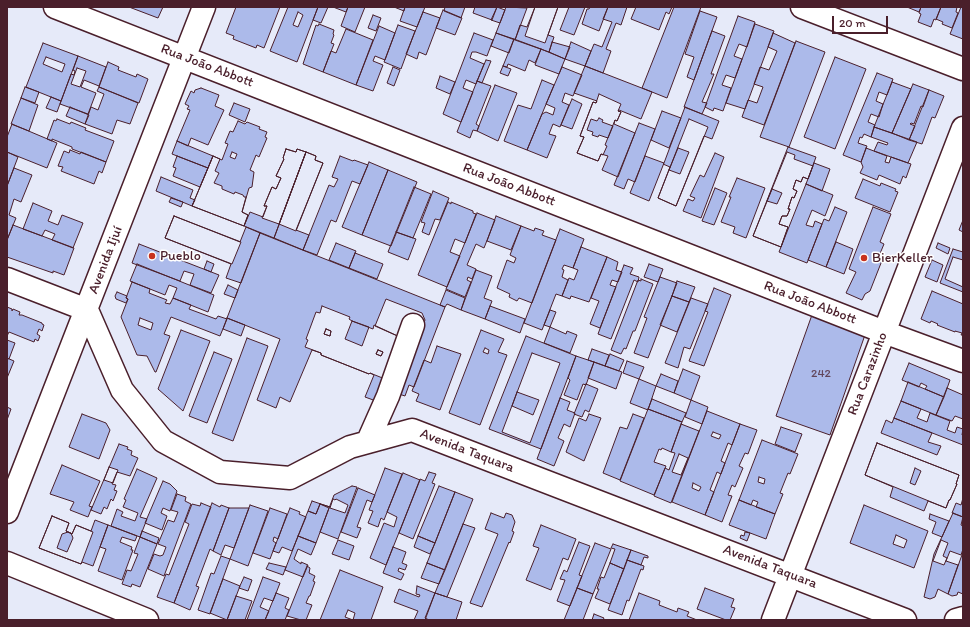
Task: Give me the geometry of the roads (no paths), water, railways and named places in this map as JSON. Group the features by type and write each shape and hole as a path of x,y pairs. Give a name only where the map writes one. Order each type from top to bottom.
{"street":[{"name":"Rua João Abbott","path":"55,7 884,332 963,361"},
{"name":"Avenida Ijuí","path":"7,512 204,7"},
{"path":"802,7 963,69"},
{"name":"Rua Carazinho","path":"773,620 963,128"},
{"path":"7,279 87,310"},
{"name":"Avenida Taquara","path":"87,310 122,390 163,441 220,472 290,478 350,447 412,430 905,620"},
{"path":"368,441 388,396 413,325"},
{"path":"7,563 147,620"},
{"path":"956,620 963,618"}],"place":[{"name":"Pueblo","path":"152,256"},
{"name":"BierKeller","path":"864,258"}]}
